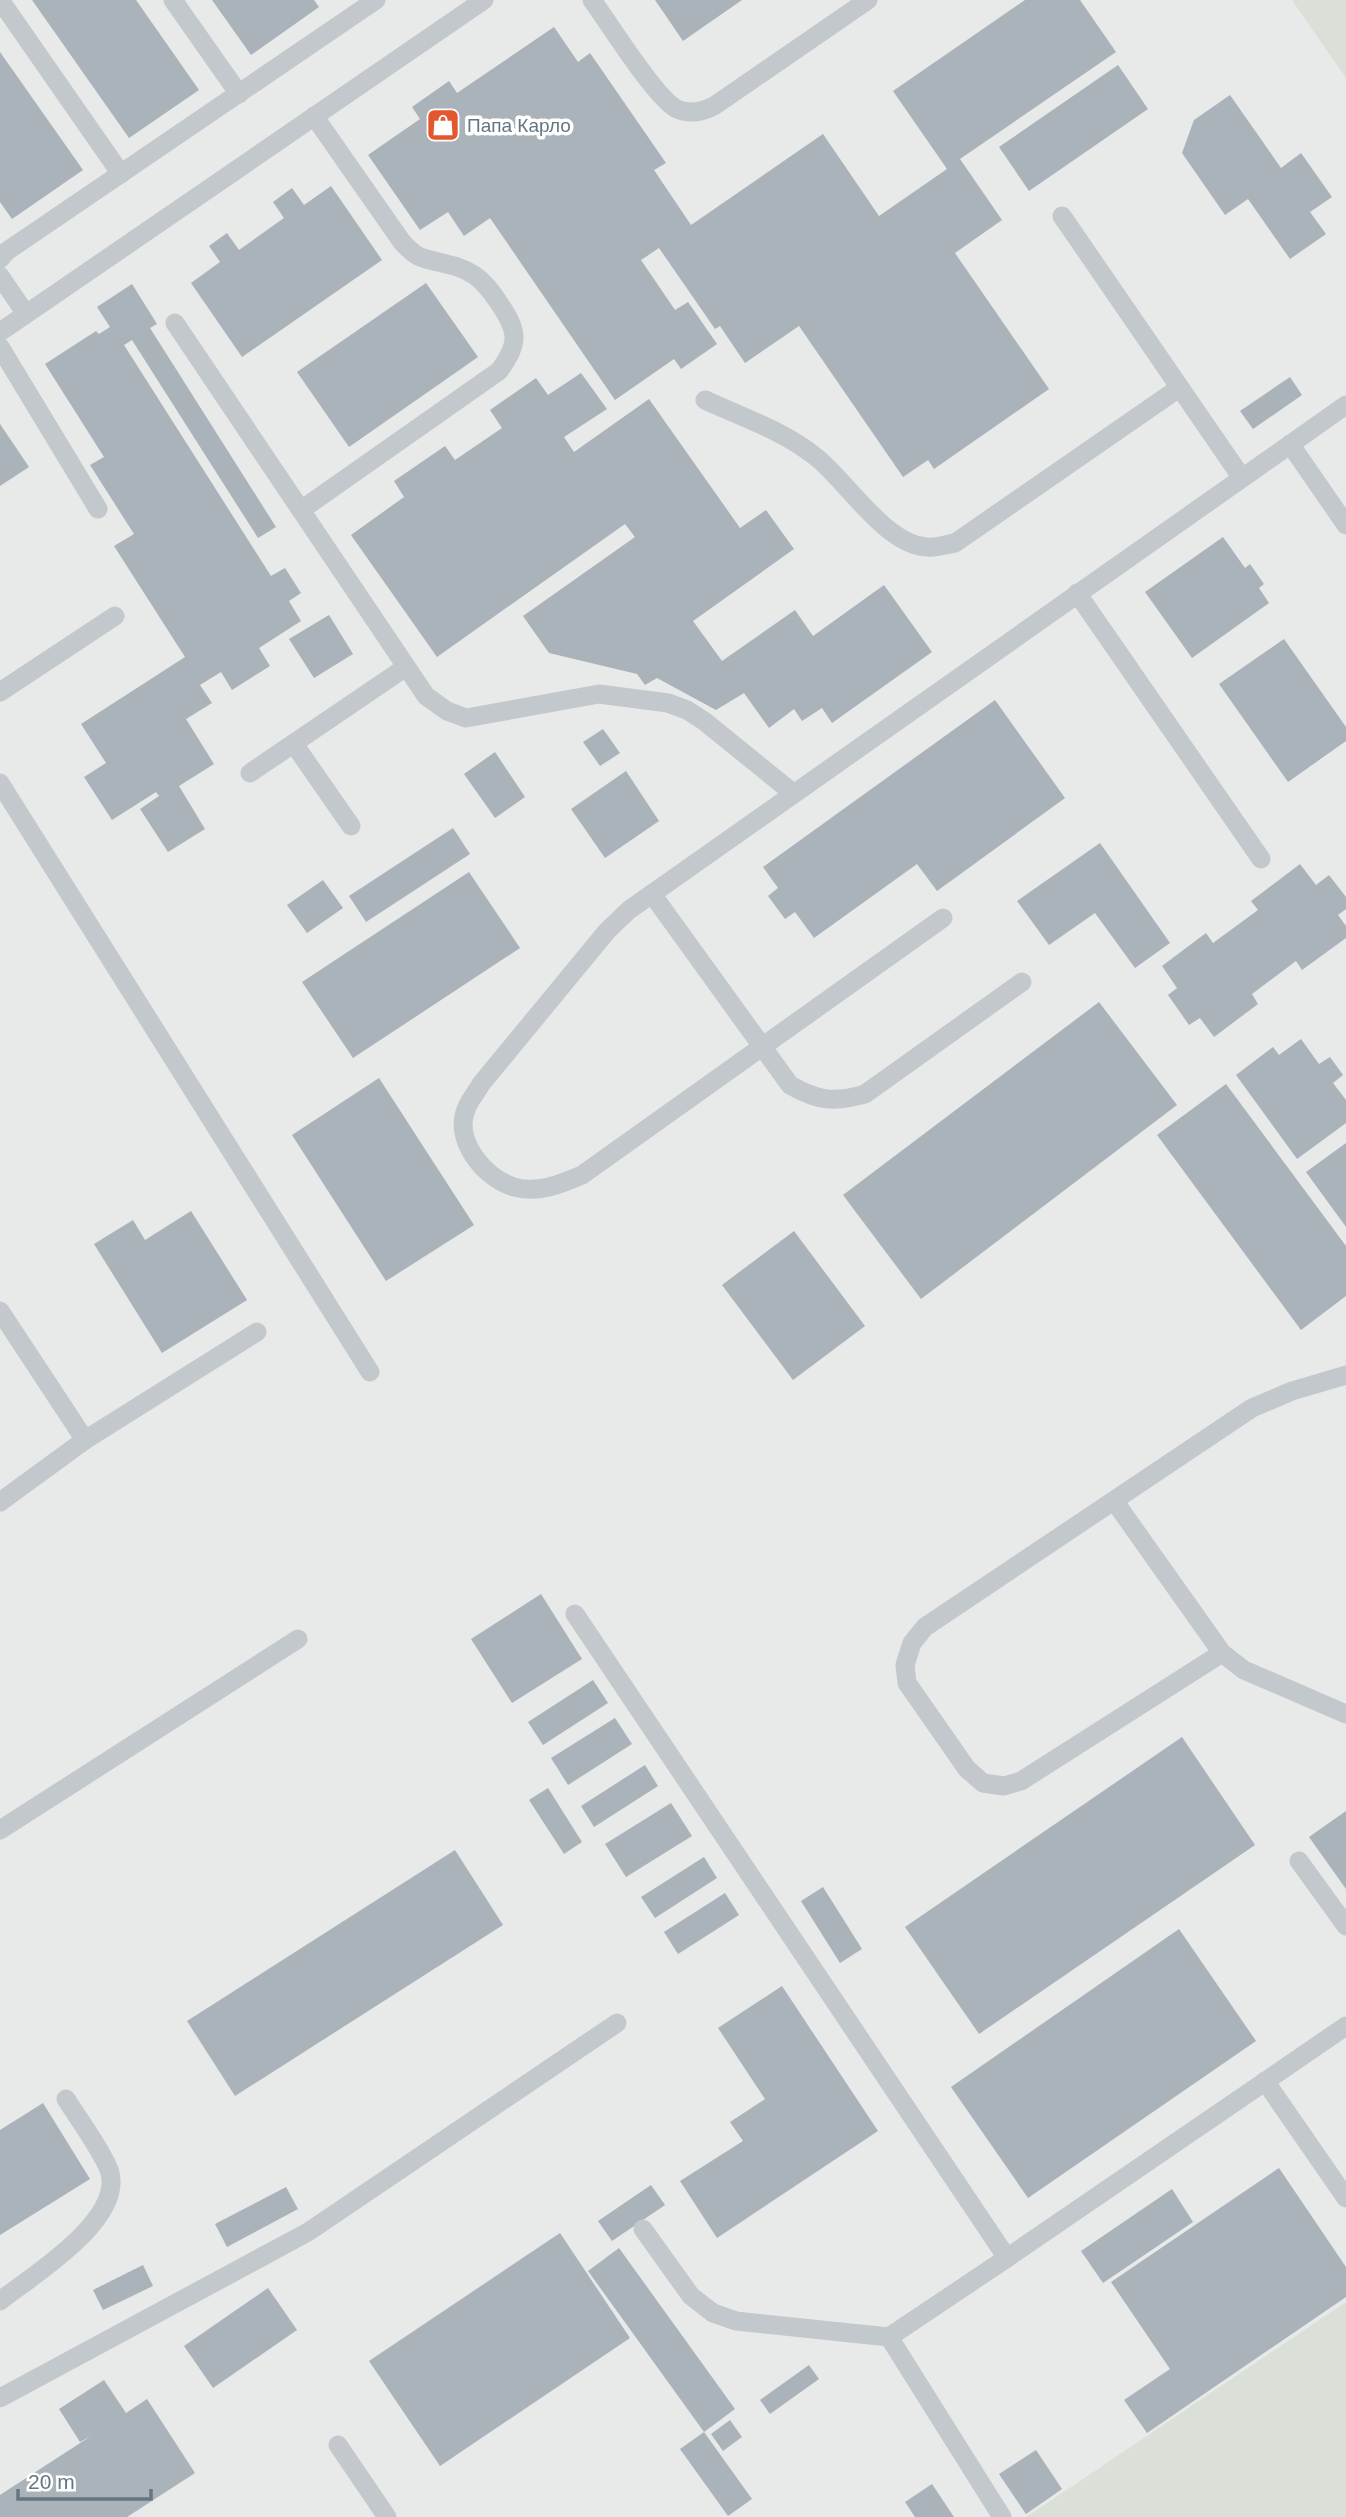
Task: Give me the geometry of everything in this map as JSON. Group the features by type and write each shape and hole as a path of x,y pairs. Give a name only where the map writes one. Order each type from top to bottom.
{"lane":[{"path":"0,0 121,174"},
{"path":"173,0 239,94"},
{"path":"2,251 239,94 348,8 376,0"},
{"path":"0,332 484,0"},
{"path":"592,0 662,97 678,109 699,113 714,106 868,0"},
{"path":"301,510 499,371 511,355 515,338 512,323 487,286 474,274 450,263 416,255 402,242 314,116"},
{"path":"1062,216 1242,478"},
{"path":"0,276 26,314"},
{"path":"175,323 426,696 447,711 466,718 599,694 668,703 687,710 704,721 793,793"},
{"path":"0,347 98,509"},
{"path":"705,400 795,443 816,457 889,530 909,543 931,548 955,543 1180,388"},
{"path":"943,918 582,1175 558,1185 535,1189 515,1187 496,1178 468,1149 463,1128 466,1109 481,1084 607,931 652,894 793,793 1346,405"},
{"path":"1290,444 1346,525"},
{"path":"1077,593 1261,859"},
{"path":"0,692 116,616"},
{"path":"250,773 406,667"},
{"path":"294,744 351,827"},
{"path":"0,783 370,1372"},
{"path":"652,894 790,1085 809,1096 829,1101 865,1094 1022,982"},
{"path":"0,1311 85,1440"},
{"path":"0,1502 85,1440 257,1332"},
{"path":"1222,1653 1021,1781 1004,1786 984,1783 967,1769 907,1683 905,1665 912,1643 925,1627 1252,1408 1292,1391 1346,1375"},
{"path":"1115,1502 1222,1653 1244,1670 1346,1714"},
{"path":"575,1614 1007,2258"},
{"path":"0,1830 298,1639"},
{"path":"1299,1861 1346,1926"},
{"path":"0,2398 308,2232 617,2023"},
{"path":"643,2229 691,2297 713,2313 736,2321 889,2337 1346,2026"},
{"path":"1265,2081 1346,2197"},
{"path":"0,2301 82,2237 108,2200 110,2171 66,2099"},
{"path":"889,2337 1002,2517"},
{"path":"338,2445 378,2514"}],"shaded area":[{"path":"0,0 1346,0 1346,2361 1124,2517 0,2517"},
{"path":"1292,0 1346,0 1346,78"},
{"path":"1346,2302 1346,2517 1026,2517 1028,2516"}],"building":[{"path":"32,0 136,0 199,90 129,138"},
{"path":"212,0 314,0 319,7 251,55"},
{"path":"655,0 742,0 683,41"},
{"path":"1025,0 1080,0 1116,52 960,159 1002,220 955,253 1049,389 934,469 928,460 903,477 799,326 745,363 720,326 715,329 659,248 641,260 675,310 688,302 717,344 681,369 674,359 615,400 490,218 464,236 448,212 420,230 368,155 420,119 412,107 449,81 457,93 554,27 578,62 590,53 666,163 654,170 691,225 823,134 879,216 947,169 893,91"},
{"path":"0,52 83,170 12,219 0,202"},
{"path":"1118,65 1148,109 1029,191 999,147"},
{"path":"1230,95 1281,168 1301,153 1332,197 1310,212 1326,234 1290,259 1248,199 1225,215 1182,153 1194,120"},
{"path":"331,186 382,260 242,357 191,283 220,262 209,246 227,233 239,250 284,218 273,202 292,188 304,205"},
{"path":"426,283 478,357 349,447 297,372"},
{"path":"132,284 157,324 150,328 276,527 258,538 132,340 124,345 271,576 285,568 301,593 289,601 301,621 259,648 270,666 232,690 221,672 200,685 212,703 186,719 214,764 179,786 205,829 168,852 140,809 159,796 156,792 112,820 84,777 106,763 81,724 185,657 114,546 134,534 90,465 104,457 45,364 96,331 99,334 110,327 97,307"},
{"path":"581,373 607,409 564,437 574,452 649,399 740,528 766,510 794,549 693,621 722,661 795,610 813,636 884,585 932,652 832,723 822,708 802,721 794,709 769,728 744,693 716,710 657,678 645,685 637,674 549,653 523,616 635,537 625,524 437,657 351,535 404,497 394,481 445,446 455,460 502,428 490,410 536,378 548,395"},
{"path":"1290,377 1302,395 1253,429 1240,411"},
{"path":"0,424 29,467 0,486"},
{"path":"1223,537 1245,568 1250,564 1264,584 1259,588 1269,603 1192,658 1145,592"},
{"path":"329,615 353,654 314,678 289,639"},
{"path":"1284,639 1346,727 1346,741 1288,782 1219,684"},
{"path":"995,700 1065,798 937,891 917,864 814,938 795,912 785,919 768,896 778,888 763,867"},
{"path":"603,729 620,753 600,766 583,742"},
{"path":"495,752 525,797 495,818 464,774"},
{"path":"626,771 659,821 605,858 571,809"},
{"path":"453,828 470,854 366,922 349,896"},
{"path":"1100,843 1170,943 1135,968 1095,913 1049,945 1017,901"},
{"path":"1300,864 1316,885 1329,875 1346,897 1346,909 1338,915 1346,926 1346,938 1302,970 1296,961 1252,994 1258,1004 1214,1037 1200,1018 1189,1025 1168,995 1177,988 1162,966 1206,933 1213,943 1258,910 1251,901"},
{"path":"469,872 520,948 353,1058 302,982"},
{"path":"323,880 343,908 307,933 287,905"},
{"path":"1099,1002 1177,1105 921,1299 843,1195"},
{"path":"1301,1039 1319,1064 1330,1057 1343,1075 1333,1083 1346,1100 1346,1123 1297,1159 1236,1075 1273,1047 1279,1055"},
{"path":"379,1078 474,1225 386,1281 292,1135"},
{"path":"1226,1084 1346,1246 1346,1296 1301,1330 1157,1135"},
{"path":"1346,1143 1346,1227 1306,1172"},
{"path":"191,1211 247,1300 162,1353 94,1244 133,1220 145,1240"},
{"path":"794,1231 865,1326 793,1380 722,1285"},
{"path":"541,1594 582,1659 512,1703 471,1639"},
{"path":"593,1680 608,1703 543,1745 528,1722"},
{"path":"615,1718 632,1744 568,1785 551,1758"},
{"path":"1182,1737 1255,1845 979,2034 905,1927"},
{"path":"645,1765 658,1786 594,1827 581,1806"},
{"path":"548,1788 582,1842 564,1854 529,1800"},
{"path":"671,1803 692,1836 626,1877 605,1844"},
{"path":"1346,1811 1346,1889 1309,1837"},
{"path":"455,1850 503,1925 235,2096 187,2021"},
{"path":"704,1857 717,1878 655,1918 641,1897"},
{"path":"823,1887 862,1949 840,1963 801,1901"},
{"path":"725,1893 739,1915 678,1954 664,1932"},
{"path":"1179,1929 1256,2041 1028,2198 951,2087"},
{"path":"782,1986 878,2131 717,2238 680,2181 743,2141 730,2122 765,2099 718,2028"},
{"path":"43,2103 90,2179 0,2235 0,2130"},
{"path":"1279,2168 1346,2267 1346,2297 1147,2433 1124,2400 1170,2369 1111,2282"},
{"path":"651,2185 665,2205 612,2241 598,2221"},
{"path":"286,2187 298,2209 227,2247 215,2224"},
{"path":"1172,2189 1193,2222 1103,2283 1081,2251"},
{"path":"560,2233 630,2338 440,2466 369,2361"},
{"path":"619,2248 735,2409 704,2432 588,2271"},
{"path":"143,2265 153,2286 103,2310 93,2290"},
{"path":"268,2288 297,2330 213,2388 184,2346"},
{"path":"809,2365 819,2379 770,2414 760,2400"},
{"path":"104,2380 126,2413 147,2399 195,2473 127,2517 0,2517 0,2495 91,2436 80,2442 59,2409"},
{"path":"730,2420 742,2437 723,2451 711,2434"},
{"path":"704,2432 752,2499 728,2516 680,2449"},
{"path":"1036,2450 1062,2489 1026,2514 999,2474"},
{"path":"932,2484 954,2517 915,2517 905,2502"}],"place":[{"name":"Папа Карло","path":"443,125"}]}
